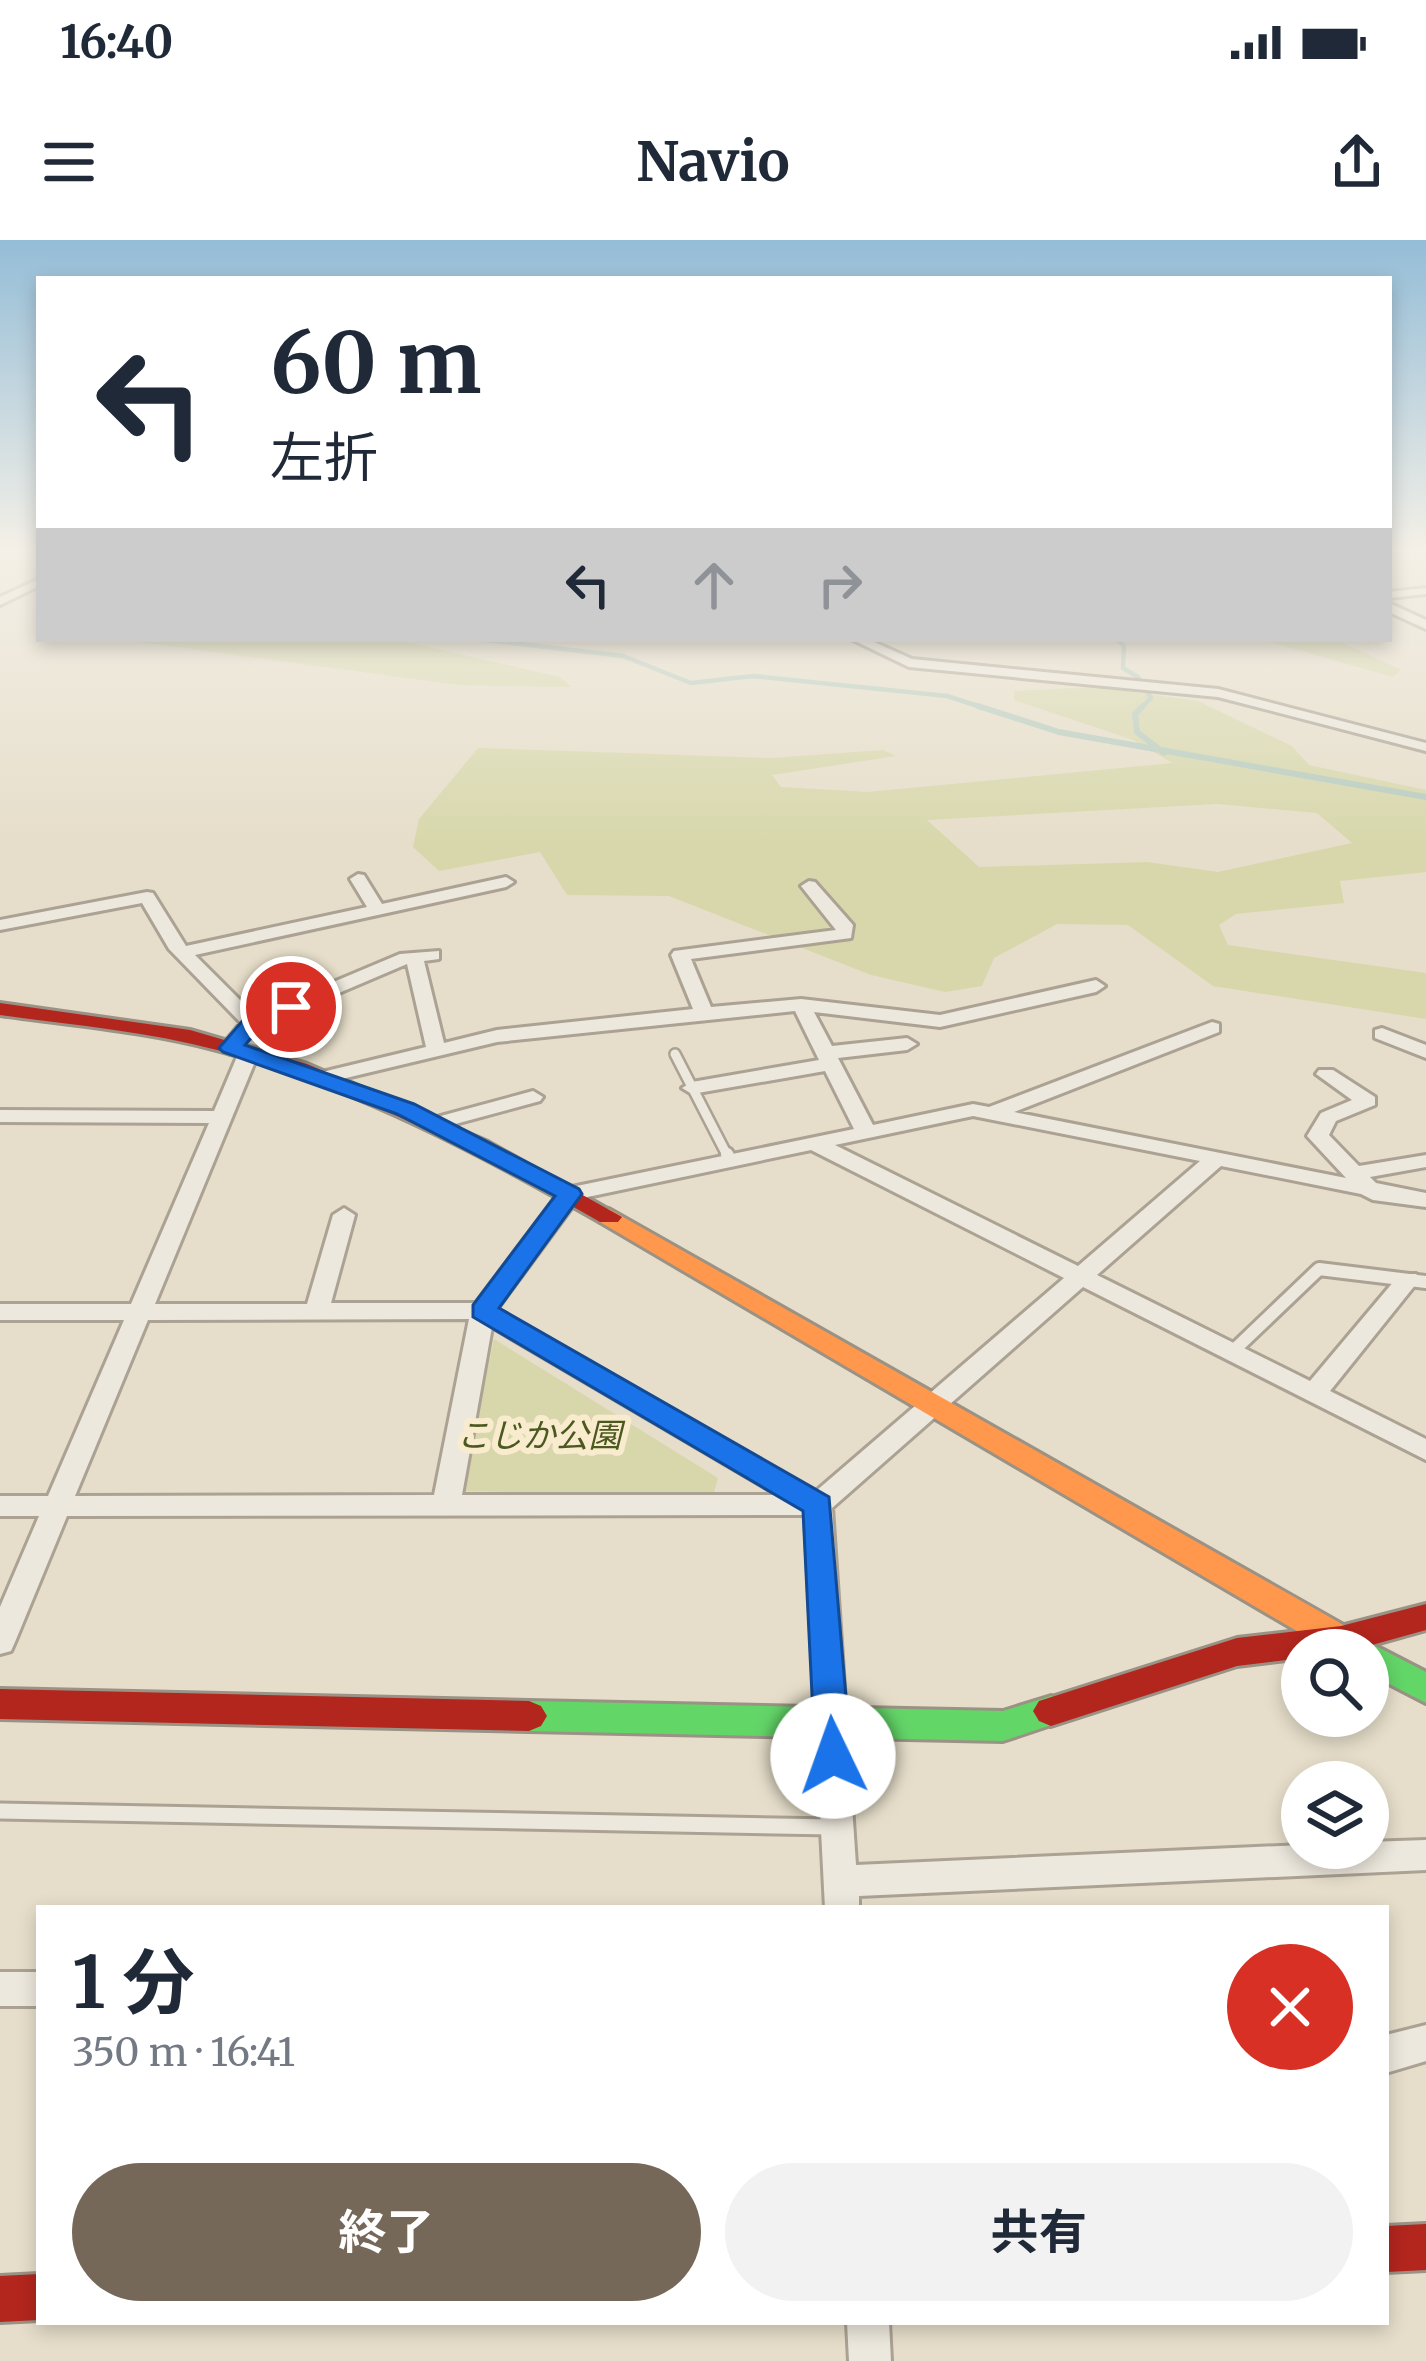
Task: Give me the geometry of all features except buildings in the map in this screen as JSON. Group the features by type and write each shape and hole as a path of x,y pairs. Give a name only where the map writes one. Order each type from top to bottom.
{"street":[{"path":"878,649 909,663 1218,693 1426,747"},
{"path":"358,879 378,910"},
{"path":"182,952 506,882"},
{"path":"704,1013 680,955 845,934 844,925 809,886"},
{"path":"0,925 147,897 182,952 253,1023"},
{"path":"0,1642 222,1117 240,1050 253,1023 423,956 436,1050"},
{"path":"325,1077 497,1036 801,1005 940,1021 1096,986"},
{"path":"801,1005 865,1130"},
{"path":"0,1009 240,1050 325,1077 434,1124 570,1194 1321,1629"},
{"path":"993,1113 1212,1028"},
{"path":"1382,1034 1426,1052"},
{"path":"692,1088 908,1044"},
{"path":"1326,1074 1368,1101 1328,1117 1318,1136 1373,1193"},
{"path":"434,1124 533,1097"},
{"path":"446,1505 483,1311 570,1194 973,1110 1426,1200"},
{"path":"0,1116 222,1117"},
{"path":"814,1143 1426,1450"},
{"path":"0,1506 818,1505 1213,1161"},
{"path":"1354,1173 1426,1161"},
{"path":"317,1311 344,1215"},
{"path":"1313,1394 1417,1281"},
{"path":"0,1312 483,1311 818,1505"},
{"path":"818,1505 842,1894 1426,1856"},
{"path":"1389,1630 1426,1617"},
{"path":"0,1704 1003,1726 1237,1652 1281,1649"},
{"path":"1389,1668 1426,1689"},
{"path":"0,1989 36,1989"},
{"path":"1389,2053 1426,2044"},
{"path":"1389,2248 1426,2247"},
{"path":"0,2299 36,2297"},
{"path":"868,2325 870,2361"}],"lane":[{"path":"675,1054 729,1158"},
{"path":"1231,1353 1319,1269 1417,1281"},
{"path":"0,1811 837,1827"}],"green space":[{"path":"192,649 437,649 560,677 571,687 458,685"},
{"path":"1294,649 1356,649 1401,670 1393,677"},
{"path":"1096,687 1198,701 1292,746 1309,765 1426,790 1426,872 1340,881 1344,903 1236,914 1219,925 1228,945 1426,973 1426,1019 1213,986 1128,925 1057,924 994,958 982,986 945,992 871,975 669,896 567,895 540,852 439,871 413,847 419,819 478,748 770,758 883,750 896,756 772,775 781,787 868,792 1172,763 1133,740 1014,700 1014,691","holes":["1217,804 1317,813 1352,843 1218,872 1147,862 979,867 927,820"]},
{"name":"こじか公園","path":"494,1339 718,1478 713,1496 461,1491"}],"waterway":[{"path":"563,649 623,656 691,683 753,676 947,696 987,709"},
{"path":"1124,649 1123,668 1138,677 1151,698 1135,714 1137,732 1160,750"},
{"path":"978,706 1059,732 1160,750"},
{"path":"1160,750 1426,797"},
{"path":"1160,750 1164,753"}],"traffic: fast":[{"path":"1389,1668 1426,1689"},
{"path":"529,1716 1003,1726 1051,1711"}],"traffic: slow":[{"path":"609,1217 1322,1629"}],"traffic: jam":[{"path":"0,1009 190,1037 299,1069 435,1125 609,1217"},
{"path":"1051,1711 1237,1652 1341,1640 1426,1617"},
{"path":"0,1704 529,1716"},
{"path":"1389,2249 1426,2247"},
{"path":"0,2299 36,2297"}],"route":[{"path":"291,1007 253,1023 230,1048 298,1067 406,1109 570,1194 483,1311 818,1505 833,1756"}]}
